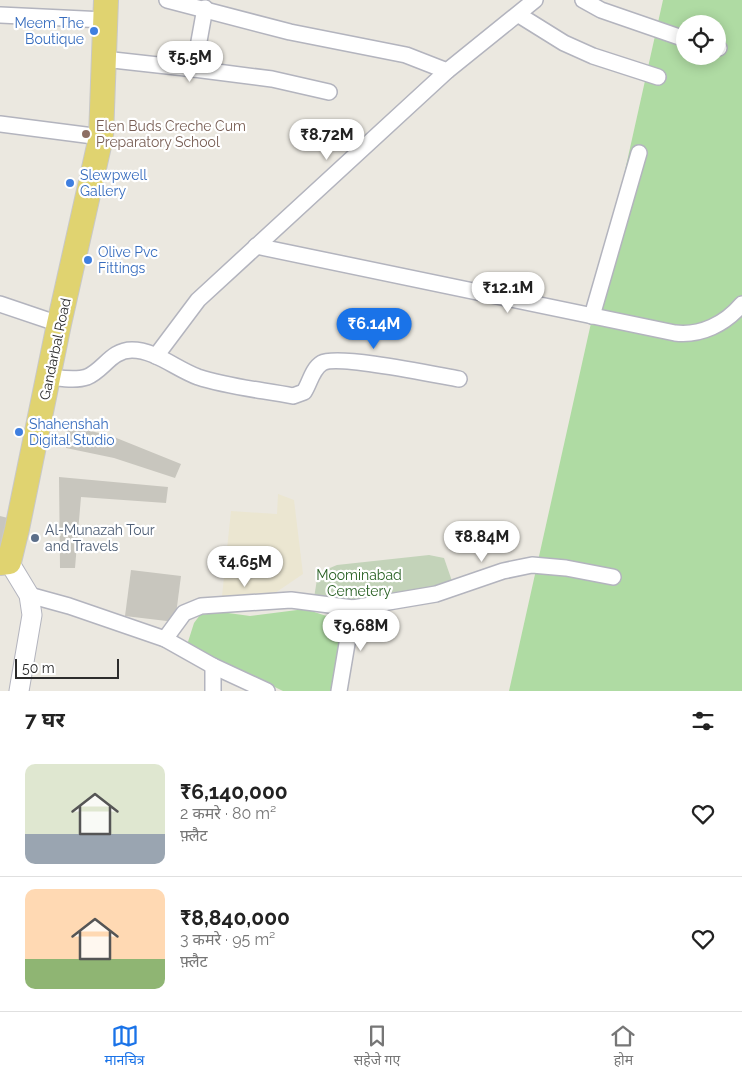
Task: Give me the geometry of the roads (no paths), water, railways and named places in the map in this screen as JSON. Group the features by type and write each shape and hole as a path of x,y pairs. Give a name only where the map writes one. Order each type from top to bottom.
{"main road":[{"name":"Gandarbal Road","path":"4,563 48,377 101,137 105,10"}],"street":[{"path":"167,0 204,8 290,32 406,55 447,72"},
{"path":"156,356 198,300 447,72 535,0"},
{"path":"583,0 601,10 676,37"},
{"path":"194,68 204,8"},
{"path":"0,15 105,10"},
{"path":"519,15 564,43 593,56 658,77"},
{"path":"104,59 194,68 272,79 329,92"},
{"path":"0,124 101,137"},
{"path":"592,316 638,154"},
{"path":"256,246 675,333 694,334 703,332 728,316 742,304"},
{"path":"0,304 59,324"},
{"path":"48,377 85,378 116,353 140,350 156,356 177,369 200,378 293,396 304,392 315,370 320,364 328,360 459,379"},
{"name":"Gandarbal Road","path":"4,563 28,595 32,615 19,691"},
{"path":"165,640 184,613 201,606 291,600 353,608 436,594 503,571 532,565 566,568 613,576"},
{"path":"28,595 70,606 165,640 213,666 267,691"},
{"path":"339,691 353,608"},
{"path":"213,666 213,691"}],"place":[{"name":"Meem The Boutique","path":"94,31"},
{"name":"Elen Buds Creche Cum Preparatory School","path":"86,134"},
{"name":"Slewpwell Gallery","path":"70,183"},
{"name":"Olive Pvc Fittings","path":"88,260"},
{"name":"Shahenshah Digital Studio","path":"19,432"},
{"name":"Al-Munazah Tour and Travels","path":"35,538"}],"park label":[{"name":"Moominabad Cemetery","path":"359,584"}]}
